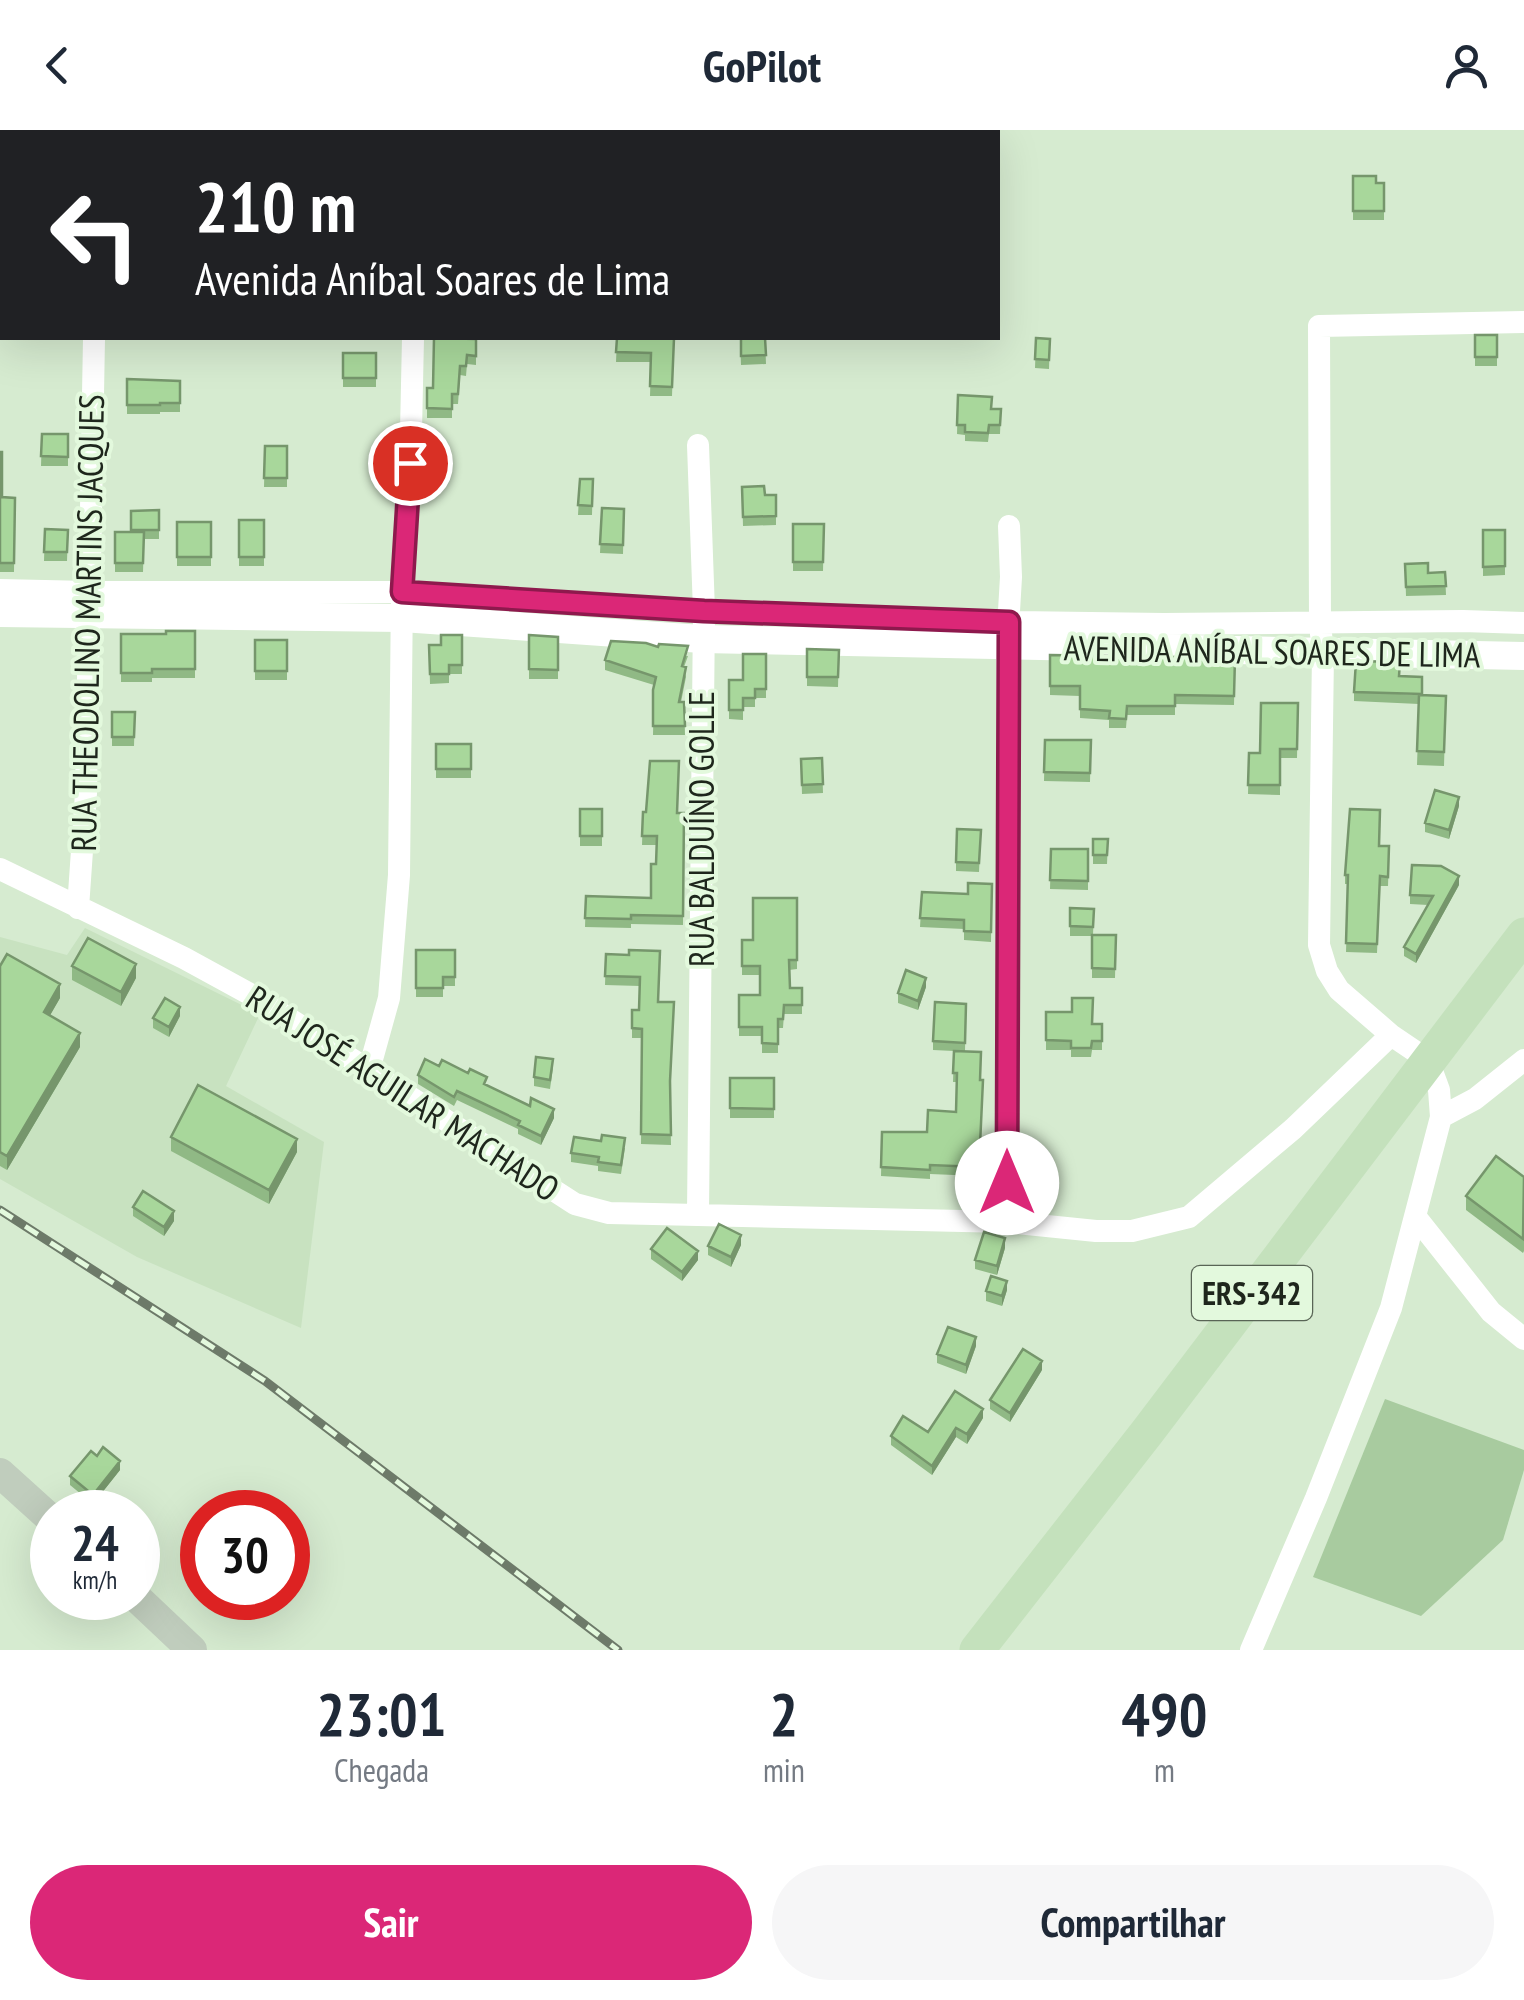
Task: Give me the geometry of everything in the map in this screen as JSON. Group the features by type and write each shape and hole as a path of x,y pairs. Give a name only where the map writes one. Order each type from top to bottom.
{"main road":[{"name":"ERS-342","path":"977,1650 1524,935"},
{"path":"0,1473 30,1500"},
{"path":"160,1620 192,1650"}],"street":[{"path":"1251,1650 1391,1308 1441,1116 1439,1090 1428,1060 1339,990 1319,945 1323,653 1319,326 1524,322"},
{"name":"RUA THEODOLINO MARTINS JACQUES","path":"78,908 86,794 94,340"},
{"path":"370,1070 388,998 399,875 402,605 413,340"},
{"name":"RUA BALDUÍNO GOLLE","path":"698,444 703,625 698,1214"},
{"path":"1007,1222 1009,526"},
{"name":"AVENIDA ANÍBAL SOARES DE LIMA","path":"0,590 89,604"},
{"name":"AVENIDA ANÍBAL SOARES DE LIMA","path":"0,613 89,604 402,605 703,625 1008,634 1323,653 1524,656"},
{"name":"AVENIDA ANÍBAL SOARES DE LIMA","path":"1008,634 1320,624 1524,623"},
{"name":"RUA JOSÉ AGUILAR MACHADO","path":"0,869 259,999 575,1204 609,1212 1007,1222 1096,1231 1132,1230 1190,1217 1293,1129 1391,1034"},
{"path":"1441,1116 1475,1099 1524,1060"},
{"path":"1415,1216 1491,1312 1524,1338"}],"shaded area":[{"path":"85,928 260,1014 226,1086 324,1142 301,1328 137,1257 0,1179 0,937 67,955"},
{"path":"1385,1399 1524,1450 1524,1470 1503,1540 1421,1616 1313,1577"}],"building":[{"path":"1353,176 1376,176 1376,183 1384,183 1384,211 1353,211"},
{"path":"1475,335 1497,335 1497,357 1475,357"},
{"path":"1036,338 1050,339 1049,360 1035,359"},
{"path":"434,340 476,340 476,356 467,355 466,366 460,366 458,394 452,394 452,409 427,408 427,388 433,388"},
{"path":"617,340 674,340 672,387 650,386 651,353 616,352"},
{"path":"741,340 765,340 766,355 741,356"},
{"path":"343,353 376,353 376,378 343,378"},
{"path":"127,379 180,381 180,403 127,405"},
{"path":"958,395 992,397 991,409 1001,409 1000,425 989,425 988,433 965,432 965,425 957,425"},
{"path":"42,434 68,434 68,457 41,456"},
{"path":"265,446 287,446 287,478 264,478"},
{"path":"0,452 2,497 15,498 14,563 0,563"},
{"path":"580,479 593,479 592,506 578,505"},
{"path":"764,486 765,495 776,495 776,516 743,517 742,487"},
{"path":"602,508 624,509 623,545 600,544"},
{"path":"159,510 159,530 131,530 131,511"},
{"path":"239,520 264,520 264,557 239,557"},
{"path":"177,522 211,522 211,557 177,557"},
{"path":"793,524 824,524 823,562 793,562"},
{"path":"45,529 68,530 67,552 44,552"},
{"path":"1483,530 1505,530 1505,566 1483,567"},
{"path":"115,532 144,532 143,563 115,563"},
{"path":"1428,563 1428,573 1445,572 1446,586 1406,587 1405,564"},
{"path":"195,631 195,669 121,673 121,634"},
{"path":"441,635 462,635 462,665 449,665 449,674 430,674 429,645 441,645"},
{"path":"529,635 558,637 558,670 529,669"},
{"path":"255,640 287,640 287,671 255,671"},
{"path":"611,641 688,646 679,702 684,702 685,726 653,726 656,677 605,660"},
{"path":"807,649 839,650 838,677 807,677"},
{"path":"743,654 766,654 766,689 755,689 755,698 743,698 743,710 729,710 729,680 743,680"},
{"path":"1050,655 1235,658 1234,696 1175,695 1175,706 1127,706 1126,719 1109,718 1110,711 1080,709 1080,686 1050,686"},
{"path":"1356,661 1400,662 1399,676 1422,677 1422,694 1354,692"},
{"path":"1419,695 1446,696 1444,752 1417,751"},
{"path":"1261,703 1298,703 1297,749 1280,749 1280,785 1248,785 1249,753 1260,753"},
{"path":"112,712 135,712 134,737 112,737"},
{"path":"1045,740 1091,740 1090,773 1044,772"},
{"path":"436,744 471,744 471,769 436,769"},
{"path":"822,758 823,784 802,785 801,759"},
{"path":"650,761 679,761 677,813 684,813 683,916 585,918 586,896 651,898 651,864 656,864 657,836 642,836"},
{"path":"1435,790 1459,797 1449,830 1425,823"},
{"path":"580,809 602,809 602,836 580,836"},
{"path":"1350,809 1380,810 1379,846 1389,846 1388,877 1380,876 1377,944 1346,943 1345,875"},
{"path":"957,829 981,830 979,863 956,862"},
{"path":"1093,839 1108,839 1107,855 1093,855"},
{"path":"1051,849 1088,849 1088,881 1050,880"},
{"path":"1412,865 1441,866 1459,876 1416,954 1404,947 1433,896 1410,895"},
{"path":"968,883 992,884 991,932 964,931 964,920 920,918 922,892 968,894"},
{"path":"753,898 797,898 797,960 789,960 790,988 802,988 802,1005 784,1005 783,1019 778,1019 778,1044 762,1043 762,1027 739,1027 739,995 760,995 760,966 742,966 742,940 753,940"},
{"path":"1070,908 1094,909 1093,927 1070,926"},
{"path":"1092,935 1116,935 1115,969 1092,968"},
{"path":"88,938 136,964 121,992 72,966"},
{"path":"416,950 455,950 455,977 443,977 443,988 416,988"},
{"path":"629,950 660,951 658,1002 674,1002 671,1135 641,1134 642,1029 632,1028 632,1010 639,1010 640,977 605,976 606,954 629,955"},
{"path":"7,954 60,984 44,1012 80,1033 7,1156 0,1152 0,966"},
{"path":"906,970 926,978 918,1001 898,993"},
{"path":"165,998 180,1007 169,1027 153,1018"},
{"path":"1072,998 1093,998 1092,1024 1102,1024 1102,1041 1092,1041 1091,1048 1071,1048 1071,1041 1046,1040 1046,1012 1072,1012"},
{"path":"935,1002 966,1004 965,1043 933,1041"},
{"path":"954,1051 981,1052 979,1167 881,1167 882,1132 927,1132 928,1110 956,1112"},
{"path":"536,1057 553,1059 550,1080 534,1077"},
{"path":"425,1059 439,1066 442,1060 468,1073 470,1069 487,1077 484,1084 530,1106 531,1098 554,1109 541,1136 518,1125 520,1121 457,1091 454,1097 418,1075"},
{"path":"730,1078 774,1078 774,1109 730,1108"},
{"path":"198,1085 297,1139 269,1190 171,1137"},
{"path":"602,1135 625,1138 621,1165 571,1153 574,1137 601,1141"},
{"path":"1496,1156 1524,1177 1523,1239 1466,1196"},
{"path":"143,1191 174,1211 164,1227 133,1207"},
{"path":"719,1224 741,1235 731,1257 708,1246"},
{"path":"667,1228 698,1251 682,1272 651,1249"},
{"path":"984,1232 1005,1238 997,1266 975,1260"},
{"path":"991,1276 1007,1281 1002,1296 986,1291"},
{"path":"948,1327 976,1337 966,1365 937,1354"},
{"path":"1023,1349 1042,1361 1010,1413 990,1400"},
{"path":"955,1391 983,1409 967,1434 956,1428 932,1466 891,1436 903,1416 928,1432"},
{"path":"103,1447 120,1461 97,1490 87,1490 70,1476 91,1451 97,1456"}],"railway":[{"path":"0,1210 265,1381 618,1650"}],"route":[{"path":"410,463 402,592 704,611 1009,622 1007,1183"}]}
